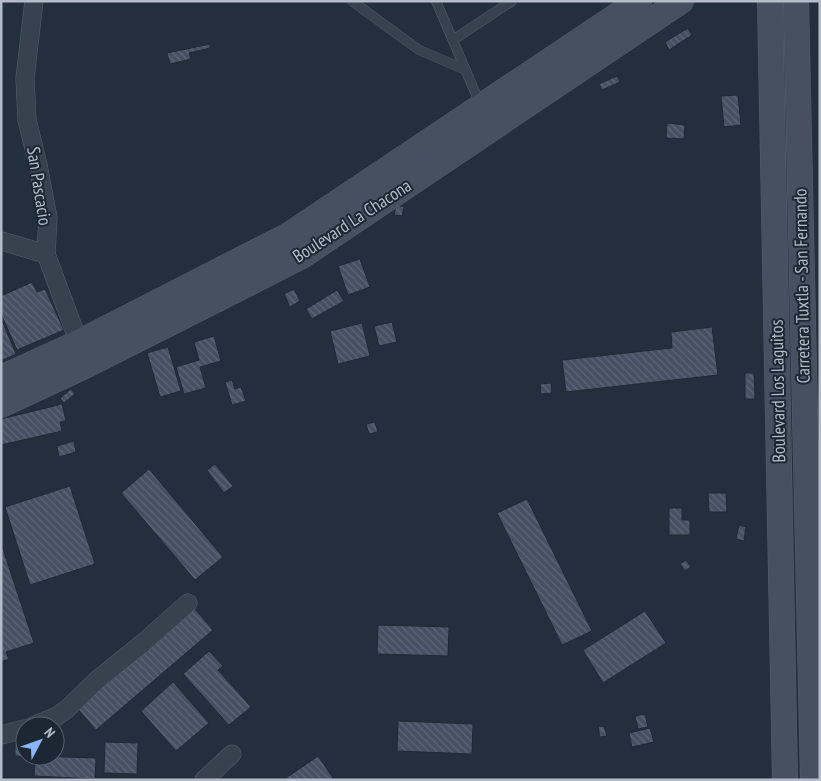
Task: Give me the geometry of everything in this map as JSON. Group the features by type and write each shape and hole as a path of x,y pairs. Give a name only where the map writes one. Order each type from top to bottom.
{"main road":[{"name":"Boulevard La Chacona","path":"1,405 82,354 289,235 639,1"},
{"name":"Boulevard La Chacona","path":"1,378 82,354 302,256 681,1"},
{"path":"757,1 762,13 771,55"},
{"name":"Boulevard Los Laguitos","path":"770,1 786,780"},
{"name":"Carretera Tuxtla - San Fernando","path":"796,1 813,780"}],"street":[{"name":"San Pascacio","path":"34,1 25,78 27,120 48,218 46,254 82,354"},
{"path":"1,241 46,254"},
{"path":"57,716 188,603"},
{"path":"1,735 15,732"},
{"path":"204,780 232,754"}],"lane":[{"path":"352,1 419,50 466,70"},
{"path":"436,1 481,106"},
{"path":"453,40 512,1"}],"building":[{"path":"688,28 692,35 669,50 665,42"},
{"path":"210,44 210,48 189,53 191,59 170,64 167,53"},
{"path":"617,76 620,82 602,90 599,84"},
{"path":"738,95 741,125 724,127 721,96"},
{"path":"667,123 685,125 684,139 666,138"},
{"path":"396,205 404,207 402,216 394,215"},
{"path":"360,259 370,287 348,295 338,266"},
{"path":"32,282 37,292 45,289 64,330 17,350 1,314 1,296"},
{"path":"294,289 300,301 290,307 284,294"},
{"path":"337,290 344,301 312,319 306,309"},
{"path":"1,318 16,354 1,361"},
{"path":"392,322 397,342 379,346 374,326"},
{"path":"362,323 370,356 338,364 330,331"},
{"path":"712,327 718,375 566,392 562,360 672,348 671,332"},
{"path":"214,336 221,361 200,367 206,388 184,394 176,367 199,360 194,342"},
{"path":"168,347 181,391 160,397 147,353"},
{"path":"745,373 754,373 755,399 745,399"},
{"path":"232,380 235,389 241,387 246,401 232,405 225,382"},
{"path":"551,383 552,393 541,394 540,384"},
{"path":"71,389 75,394 64,403 60,398"},
{"path":"62,404 66,421 60,422 62,431 1,445 1,419"},
{"path":"375,422 378,432 369,434 366,424"},
{"path":"74,441 76,452 59,457 57,446"},
{"path":"215,464 233,486 224,493 207,470"},
{"path":"149,469 223,557 195,580 121,493"},
{"path":"70,486 95,564 30,585 5,507"},
{"path":"708,493 726,493 727,512 709,512"},
{"path":"527,499 592,631 562,645 497,513"},
{"path":"669,508 682,508 682,520 690,520 690,535 669,535"},
{"path":"739,525 746,527 744,541 736,539"},
{"path":"1,543 34,643 6,652 9,659 1,662"},
{"path":"686,560 691,567 685,571 680,564"},
{"path":"194,608 213,630 96,730 77,708"},
{"path":"645,611 666,643 603,683 583,650"},
{"path":"378,625 449,627 448,656 377,654"},
{"path":"209,651 223,666 218,670 251,707 229,725 183,674"},
{"path":"173,682 209,723 176,751 141,711"},
{"path":"645,714 648,727 638,729 635,716"},
{"path":"398,721 473,724 472,754 397,751"},
{"path":"604,726 607,736 600,737 598,727"},
{"path":"650,728 654,742 632,747 629,733"},
{"path":"105,742 138,743 137,774 104,773"},
{"path":"318,756 333,778 331,780 283,780"},
{"path":"65,757 96,758 95,779 34,776 34,766 65,766"}]}
